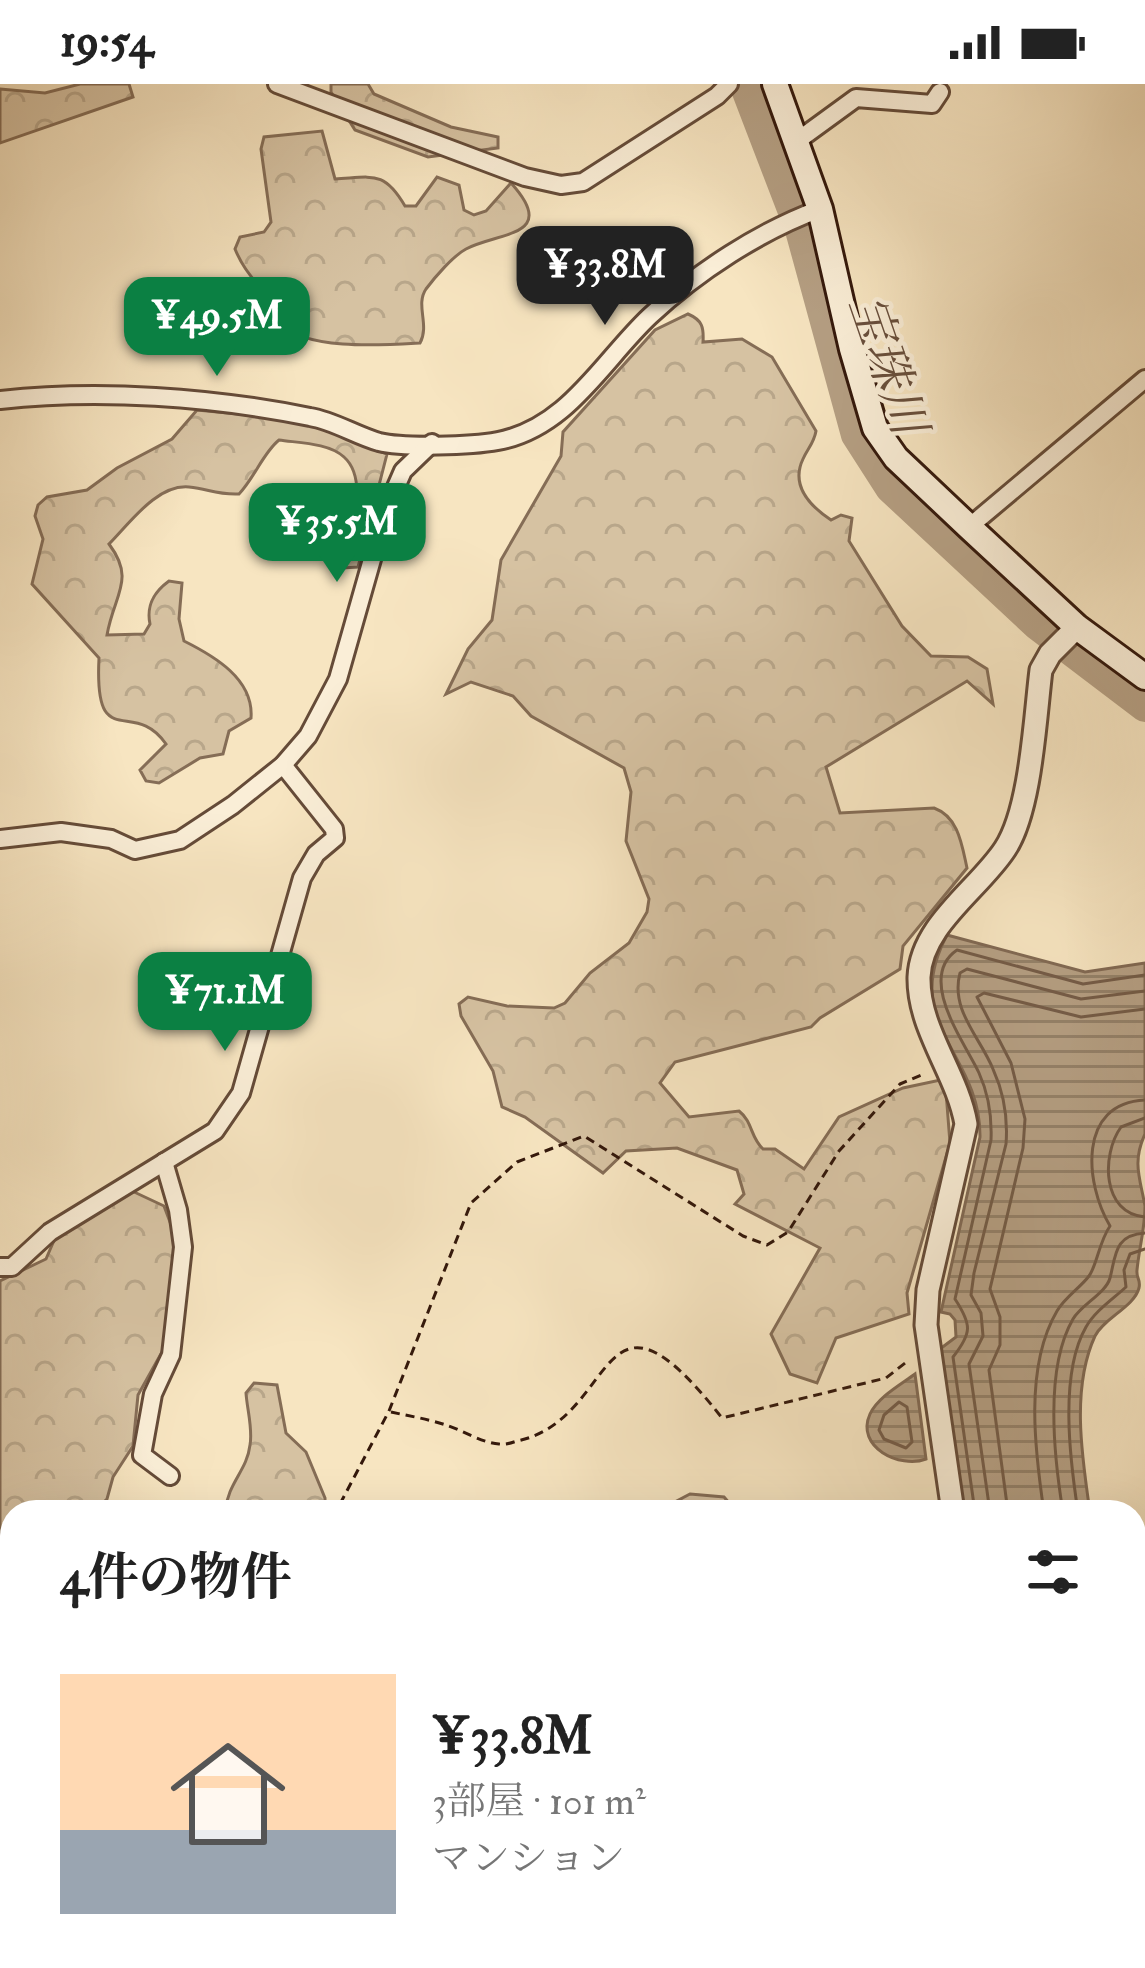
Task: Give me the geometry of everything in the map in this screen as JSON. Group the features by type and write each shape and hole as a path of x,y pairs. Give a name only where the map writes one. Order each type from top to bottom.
{"main road":[{"path":"775,84 797,141 875,428 896,458 1074,630 1145,677"}],"street":[{"path":"277,84 474,160 561,185 583,182 717,96 728,84"},
{"path":"797,141 856,98 932,104 940,92"},
{"path":"0,400 58,394 186,401 314,417 383,443 499,441 542,424 600,374 671,296 781,223 815,211"},
{"path":"969,527 1145,379"},
{"path":"0,838 61,832 111,839 134,850 180,840 283,765 308,736 338,679 386,510 403,471 432,443"},
{"path":"951,1500 928,1351 928,1290 965,1124 961,1099 919,1002 920,969 939,928 1006,848 1018,819 1041,670 1074,630"},
{"path":"0,1268 12,1268 50,1232 215,1131 241,1093 302,878 316,854 335,838 334,829 283,765"},
{"path":"164,1162 183,1247 171,1355 153,1394 142,1455 170,1475"}],"path":[{"path":"342,1500 389,1411 472,1202 518,1162 584,1136 743,1237 767,1245 788,1232 839,1151 900,1084 946,1067"},
{"path":"389,1411 499,1444 550,1432 575,1407 606,1363 626,1350 656,1350 674,1362 722,1418 886,1378 928,1351"}],"green space":[{"path":"80,84 129,84 133,97 0,143 0,89 45,93"},
{"path":"331,84 368,84 374,94 451,127 498,137 498,148 428,157 355,130 331,92"},
{"path":"322,131 335,179 384,181 405,206 416,206 437,177 459,185 464,210 474,215 486,211 511,183 524,201 527,223 461,252 426,289 420,343 346,344 292,332 277,319 235,249 240,237 264,232 271,222 261,149 264,137"},
{"path":"688,314 701,325 703,342 742,339 772,357 816,431 800,469 804,494 831,520 841,515 852,518 849,541 902,626 931,656 968,657 987,669 993,704 967,681 826,767 840,813 934,808 949,818 958,833 967,868 903,946 900,969 811,1027 675,1062 660,1083 689,1117 739,1111 763,1149 775,1149 804,1169 839,1117 903,1088 945,1079 950,1143 907,1293 909,1314 836,1338 817,1383 790,1374 771,1334 820,1248 735,1204 744,1194 737,1170 677,1148 626,1151 603,1173 525,1117 502,1107 493,1071 461,1016 459,1004 468,997 507,1006 554,1008 565,1003 590,973 629,943 647,912 649,899 626,841 631,792 624,768 531,716 513,696 471,682 446,694 468,649 492,620 501,560 561,456 563,432 655,330"},
{"path":"197,410 308,421 387,454 358,567 343,568 357,495 352,467 330,449 279,440 239,494 189,487 166,492 145,506 109,544 122,578 107,635 144,634 155,594 169,581 182,583 179,619 184,641 230,670 250,704 251,718 229,731 223,754 200,758 159,783 146,781 140,770 166,744 141,724 109,716 99,688 99,658 32,584 43,539 35,516 47,497 87,490 172,439"},
{"path":"132,1191 164,1206 173,1230 177,1279 169,1329 138,1395 133,1446 113,1477 107,1499 0,1500 0,1281 46,1259 59,1229"},
{"path":"254,1383 277,1385 286,1433 306,1452 325,1500 228,1500 248,1454 251,1432 246,1393"},
{"path":"690,1494 727,1500 679,1500"}],"water":[{"path":"947,935 1085,972 1145,963 1145,1134 1138,1162 1145,1206 1139,1285 1131,1301 1099,1330 1088,1356 1080,1423 1088,1500 961,1500 940,1349 956,1337 955,1320 941,1312 980,1137 969,1083 937,1016 932,993 935,966"},
{"path":"915,1374 926,1459 904,1461 874,1445 867,1426 878,1402"}],"waterway":[{"name":"宝珠川","path":"744,84 800,230 856,435 890,488 1037,625 1145,707"}]}
